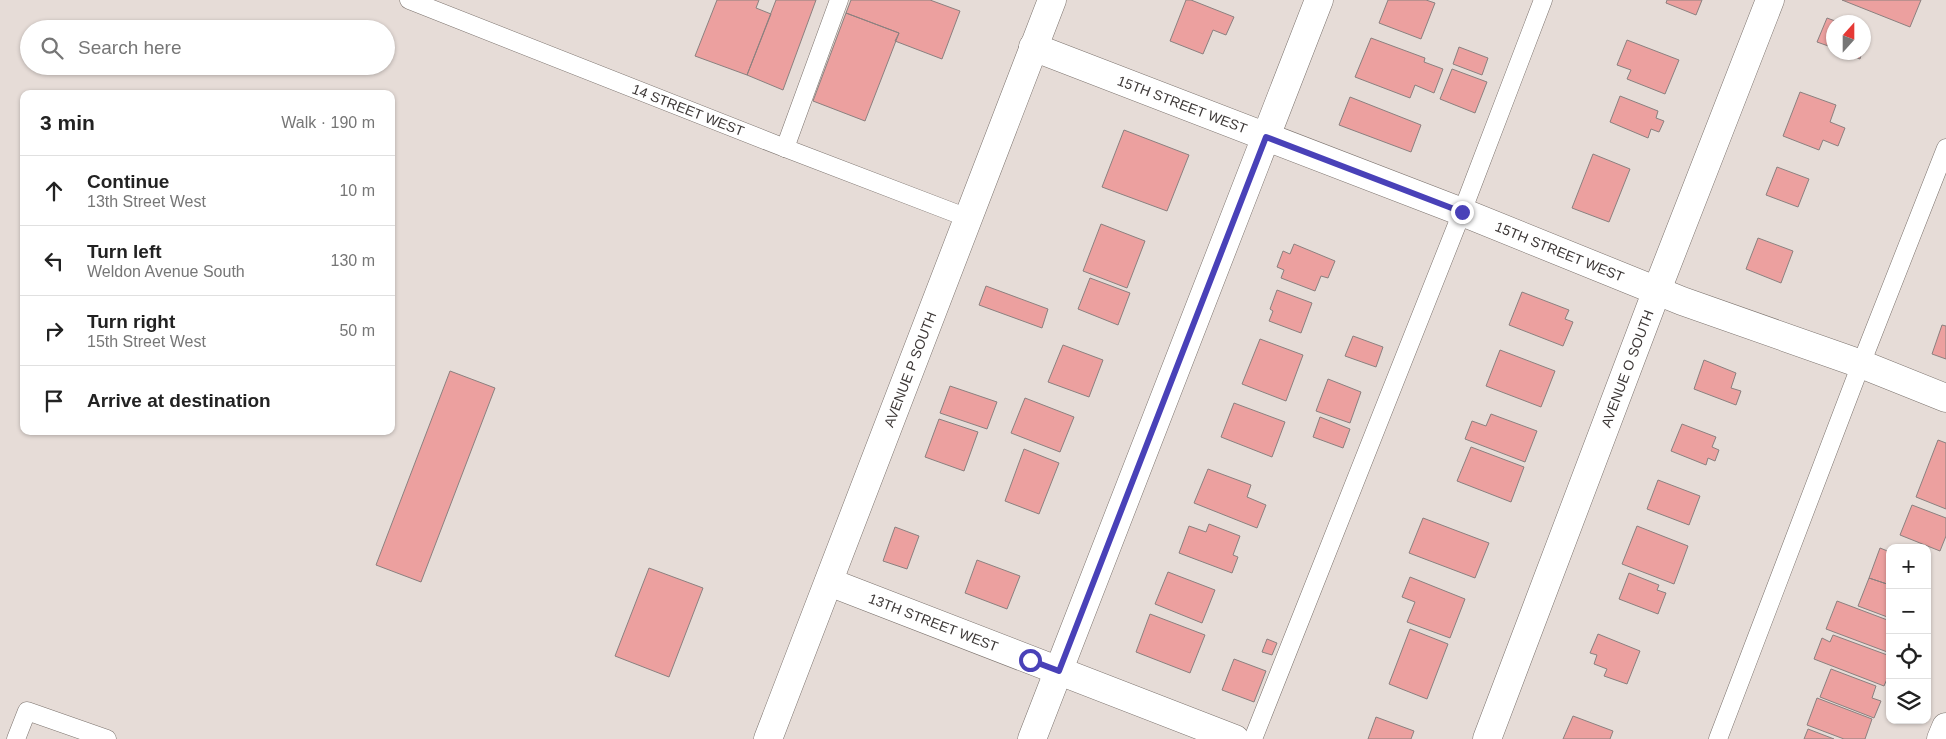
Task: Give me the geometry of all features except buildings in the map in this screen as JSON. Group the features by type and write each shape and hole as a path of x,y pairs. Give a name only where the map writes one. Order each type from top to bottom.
{"street":[{"name":"AVENUE P SOUTH","path":"768,739 1052,0"},
{"path":"1032,739 1319,0"},
{"name":"AVENUE O SOUTH","path":"1487,739 1657,290 1770,0"},
{"name":"15TH STREET WEST","path":"1033,48 1462,212 1682,301 1861,364 1946,398"},
{"name":"13TH STREET WEST","path":"829,582 1235,739"},
{"path":"1941,739 1946,727"}],"lane":[{"name":"14 STREET WEST","path":"409,0 968,218"},
{"path":"785,148 839,0"},
{"path":"1253,739 1462,212 1543,0"},
{"path":"1718,739 1861,364 1946,148"},
{"path":"16,739 27,711 107,739"}],"route":[{"path":"1030,660 1059,671 1266,137 1462,212"}]}
